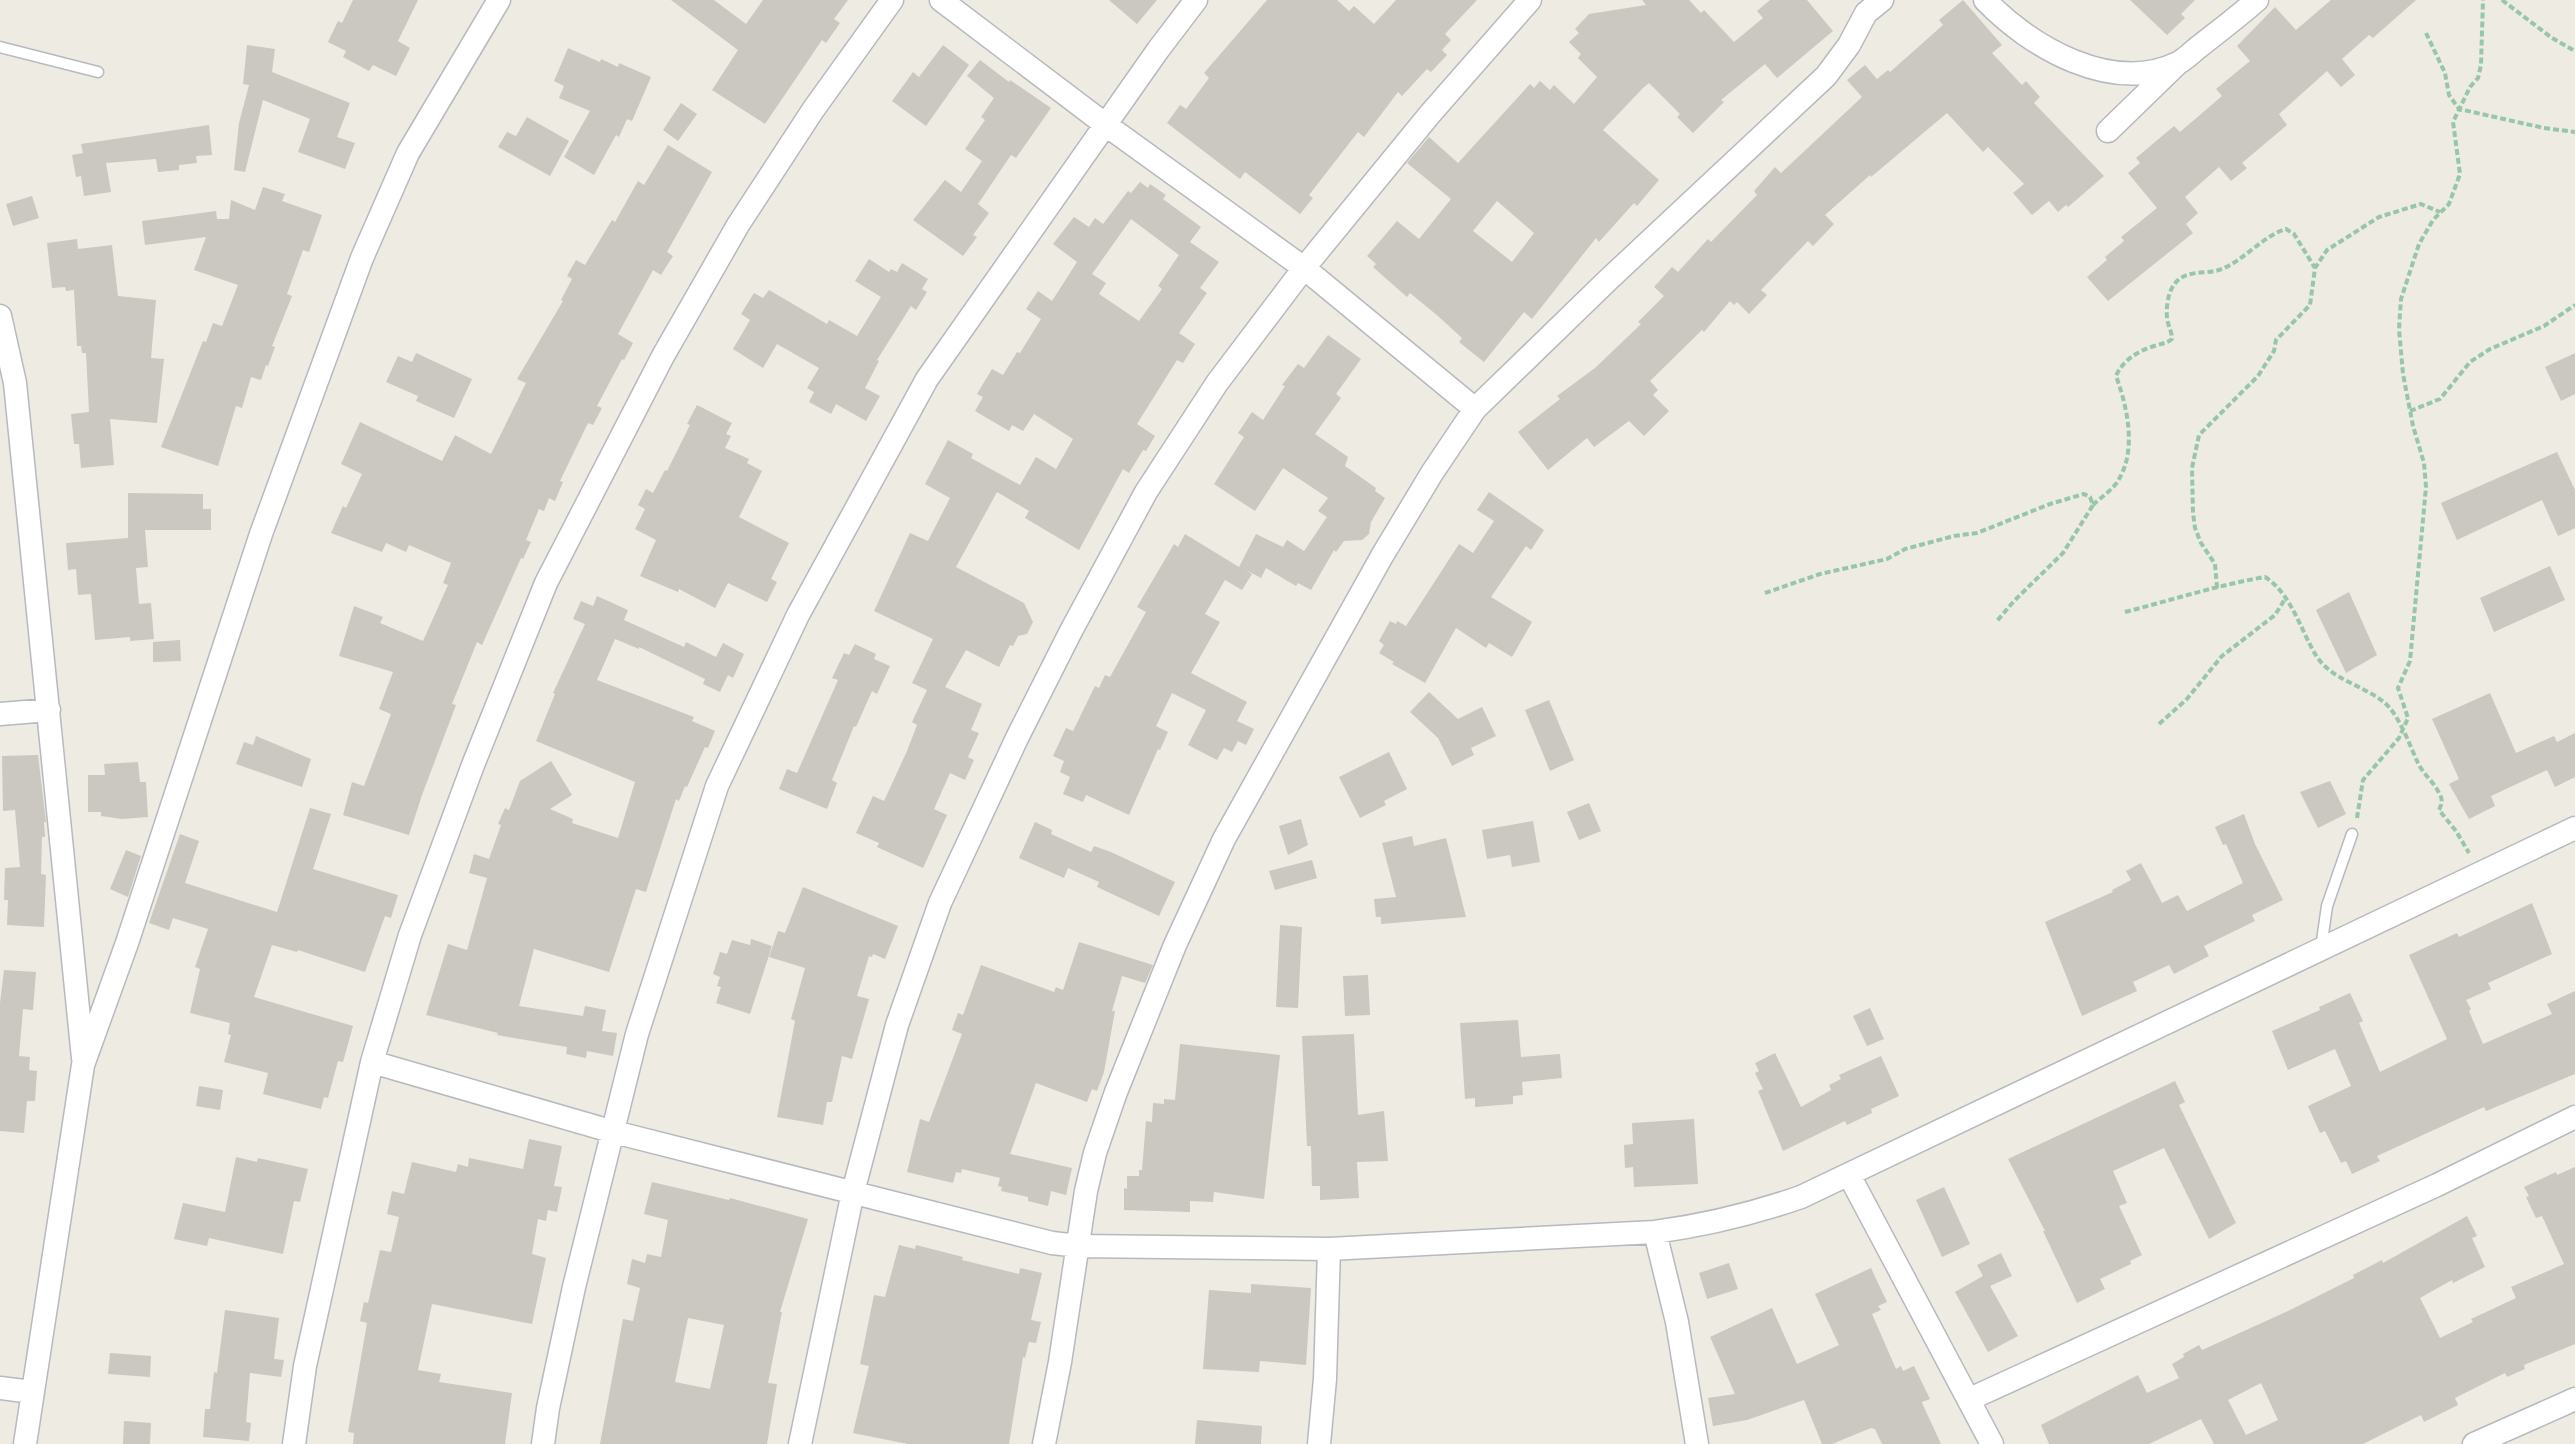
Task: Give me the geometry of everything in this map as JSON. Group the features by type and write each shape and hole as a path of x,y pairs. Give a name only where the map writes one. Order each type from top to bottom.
{"street":[{"path":"26,1444 32,1392 83,1065 127,943 261,534 362,258 408,153 499,0"},
{"path":"294,1444 305,1366 372,1062 410,935 473,765 546,583 663,356 738,225 813,110 892,0"},
{"path":"941,0 1106,125 1304,268 1475,409"},
{"path":"543,1444 548,1408 574,1287 637,1034 717,786 798,615 927,379 1196,0"},
{"path":"800,1444 853,1192 897,1025 940,903 1017,738 1071,631 1146,492 1217,383 1304,268 1430,114 1530,0"},
{"path":"1985,0 2003,19 2029,39 2063,58 2117,72 2147,71 2178,63"},
{"path":"2108,131 2178,63 2257,0"},
{"path":"1044,1444 1060,1362 1086,1191 1095,1153 1112,1102 1175,945 1224,839 1382,556 1432,473 1475,409 1608,280 1826,76 1849,45 1868,4"},
{"path":"0,316 15,383 83,1065"},
{"path":"0,714 49,710"},
{"path":"372,1062 614,1132 1020,1236 1079,1246 1329,1249 1655,1232 1704,1226 1752,1214 1801,1197 2575,828"},
{"path":"1970,1399 2437,1185 2575,1117"},
{"path":"1849,1175 1992,1444"},
{"path":"1655,1232 1677,1322 1697,1444"},
{"path":"1318,1444 1325,1379 1329,1249"},
{"path":"0,1388 32,1392"},
{"path":"2474,1444 2575,1399"}],"lane":[{"path":"0,47 98,72"},
{"path":"2321,948 2327,906 2352,834"}],"path":[{"path":"2352,834 2359,811 2359,792 2363,780 2399,738 2408,718 2398,684 2410,661 2426,487 2424,463 2410,411 2399,329 2401,299 2419,244 2433,220 2449,204 2460,174 2453,122 2470,87 2478,78 2481,65 2483,0"},
{"path":"2502,0 2552,38 2575,51"},
{"path":"2426,33 2445,73 2449,95 2459,109 2544,128 2575,132"},
{"path":"2217,588 2215,564 2201,543 2195,528 2193,513 2192,468 2199,435 2258,376 2274,351 2276,340 2310,305 2315,268 2327,250 2379,217 2421,204 2440,212"},
{"path":"1997,621 2063,553 2092,505 2119,481 2126,463 2129,442 2126,410 2116,376 2120,367 2130,358 2144,349 2172,339 2166,318 2170,291 2174,285 2194,271 2220,270 2248,254 2276,232 2286,229 2294,234 2315,268"},
{"path":"2410,411 2440,399 2470,362 2490,349 2544,326 2575,304"},
{"path":"1766,593 1820,574 1887,559 1914,546 1977,533 2050,504 2084,494 2090,497 2092,505"},
{"path":"2125,612 2235,582 2265,577 2285,599 2322,662 2336,675 2388,706 2399,722 2418,764 2439,792 2442,803 2439,810 2456,831 2478,873"},
{"path":"2158,724 2186,700 2222,656 2276,615 2285,599"}],"building":[{"path":"353,0 418,0 398,41 410,48 396,76 373,65 369,71 343,57 346,51 328,42 338,21 342,23"},
{"path":"671,0 714,0 746,24 763,0 848,0 834,19 840,23 826,43 822,40 765,124 712,90 738,50"},
{"path":"1109,0 1157,0 1137,24"},
{"path":"1267,0 1337,0 1349,11 1354,6 1374,24 1396,0 1477,0 1445,34 1451,40 1442,50 1447,55 1431,72 1427,69 1402,96 1398,92 1364,137 1358,132 1309,195 1313,198 1300,214 1245,172 1240,179 1167,123 1180,105 1186,109 1209,78 1204,73"},
{"path":"1642,0 1689,0 1701,13 1704,10 1734,42 1763,18 1757,11 1770,0 1807,0 1833,31 1777,78 1765,64 1721,100 1724,102 1693,133 1677,117 1680,114 1649,83 1643,88 1603,130 1659,180 1637,206 1634,203 1599,242 1596,238 1532,319 1524,312 1484,362 1459,342 1462,338 1438,316 1410,293 1407,297 1373,267 1376,264 1367,256 1397,221 1419,239 1451,199 1407,163 1429,137 1458,163 1530,84 1534,88 1540,81 1550,90 1554,85 1574,104 1597,77 1578,58 1581,54 1569,42 1579,33 1575,29 1589,14 1646,5","holes":["1497,201 1534,233 1512,262 1473,231"]},
{"path":"1963,0 2002,45 1992,53 2022,85 2026,81 2040,97 2034,103 2104,176 2068,207 2066,205 2058,212 2049,201 2032,215 2013,193 2024,184 1988,147 1983,152 1947,113 1871,177 1870,175 1825,215 1834,224 1813,246 1808,241 1761,290 1767,295 1749,314 1737,302 1734,305 1730,301 1704,332 1702,330 1650,381 1658,390 1653,395 1669,411 1644,436 1629,421 1594,447 1587,438 1548,470 1518,432 1560,399 1557,396 1595,368 1641,324 1638,322 1664,296 1654,287 1672,267 1678,272 1708,239 1711,242 1757,195 1754,191 1775,167 1781,173 1862,97 1847,80 1865,65 1877,79 1888,70 1890,72 1943,25 1939,20"},
{"path":"2130,0 2195,0 2181,14 2185,18 2167,35"},
{"path":"2331,0 2416,0 2373,38 2369,35 2342,59 2355,75 2341,87 2327,71 2279,114 2287,125 2242,163 2247,168 2231,181 2219,167 2185,197 2198,213 2186,224 2193,233 2108,301 2087,277 2124,241 2121,237 2157,208 2128,173 2140,163 2136,158 2174,126 2180,132 2222,96 2216,89 2250,61 2237,46 2275,7 2296,30"},
{"path":"247,45 275,49 272,72 350,103 337,137 355,143 345,169 298,152 310,119 263,100 245,172 234,170 239,123 249,85 243,84"},
{"path":"943,45 969,65 926,126 892,101 913,72 919,77"},
{"path":"568,48 600,62 601,59 618,67 619,63 651,77 632,121 627,119 619,137 616,135 594,175 564,157 590,111 559,98 564,86 554,81"},
{"path":"980,60 1009,82 1010,80 1051,108 1016,158 1011,155 978,204 989,213 973,235 977,237 963,256 913,220 945,180 961,192 982,161 965,149 985,120 981,117 994,98 967,76"},
{"path":"681,103 697,114 678,141 663,130"},
{"path":"527,117 569,141 550,176 498,147 507,132 516,136"},
{"path":"209,125 212,155 196,156 197,163 179,165 179,170 158,172 156,159 106,163 111,192 84,196 81,176 76,177 72,155 83,153 81,144"},
{"path":"668,145 712,172 667,252 673,256 661,275 653,270 618,334 633,343 597,406 602,408 593,425 588,423 560,481 563,482 555,501 549,498 544,511 539,509 526,540 531,542 523,559 521,558 482,645 477,642 452,704 456,705 409,835 343,815 352,782 364,786 391,714 379,709 393,672 339,656 354,606 383,617 380,623 423,641 448,585 443,583 451,563 409,545 406,552 386,543 382,552 331,533 343,506 346,508 362,474 341,464 360,422 442,461 455,435 491,454 526,383 517,379 563,301 561,300 572,279 567,276 576,260 585,265 612,220 615,222 638,181 644,185"},
{"path":"1140,182 1148,188 1150,184 1166,195 1163,199 1201,227 1190,242 1219,262 1200,288 1207,293 1179,333 1195,344 1183,363 1177,360 1137,424 1155,436 1129,473 1123,469 1079,550 1025,518 1029,511 997,492 956,567 1024,603 1033,622 1027,634 1018,636 1013,646 1010,645 999,667 966,650 945,687 982,704 971,730 979,733 968,757 974,760 965,780 950,773 934,809 947,815 923,868 877,847 879,843 856,833 873,796 884,801 907,751 917,725 912,722 927,690 912,683 933,639 874,611 910,533 928,541 950,498 925,484 948,440 973,454 971,458 1020,485 1036,457 1056,469 1073,439 1034,414 1023,431 1012,425 1009,431 975,411 983,397 977,394 992,369 1003,375 1041,319 1026,309 1038,291 1052,301 1077,262 1053,244 1074,217 1089,227 1095,218 1103,224 1128,191 1131,193","holes":["1131,219 1179,255 1158,286 1162,289 1139,321 1099,294 1106,283 1092,274"]},
{"path":"263,187 285,194 282,201 322,215 309,252 303,250 287,294 292,296 272,346 275,347 268,366 266,365 261,380 251,377 242,408 236,406 218,466 161,447 203,341 206,342 213,323 222,326 238,285 194,270 206,237 145,245 142,221 216,211 217,219 229,219 231,200 255,210"},
{"path":"32,196 39,218 13,226 6,204"},
{"path":"77,239 78,249 112,245 118,296 156,300 151,358 164,359 157,423 110,419 114,465 81,468 79,444 74,444 71,414 89,412 86,353 82,353 81,346 77,346 74,290 66,291 65,287 52,288 47,243"},
{"path":"869,259 889,272 891,269 897,272 902,263 928,279 922,289 927,292 916,310 911,306 877,360 879,361 865,388 880,396 866,421 836,404 831,414 809,402 814,392 807,388 819,368 777,344 763,368 733,349 750,320 741,314 754,293 763,298 769,290 827,324 829,320 857,336 881,297 855,281"},
{"path":"1328,335 1361,359 1336,394 1341,398 1315,434 1348,457 1345,466 1376,488 1375,491 1385,498 1371,522 1369,534 1362,540 1344,541 1336,552 1334,550 1311,590 1298,583 1296,586 1266,568 1261,578 1244,569 1252,574 1242,590 1225,580 1205,614 1220,622 1191,673 1247,702 1237,721 1254,729 1246,745 1238,741 1232,752 1224,748 1217,760 1188,745 1206,710 1172,693 1156,726 1168,732 1160,750 1158,749 1129,815 1086,795 1083,802 1063,794 1070,777 1060,772 1064,761 1053,756 1066,728 1073,731 1095,686 1099,688 1105,675 1110,677 1146,612 1137,607 1174,544 1178,547 1185,534 1239,567 1256,534 1283,547 1287,540 1304,551 1327,517 1318,511 1328,498 1283,468 1255,511 1214,484 1244,437 1238,433 1252,412 1263,420 1285,386 1282,385 1298,364 1304,368"},
{"path":"416,353 472,379 454,418 416,401 418,396 386,382 398,356 412,362"},
{"path":"2575,353 2575,394 2561,401 2545,367"},
{"path":"697,405 732,423 726,434 731,436 725,448 749,459 747,463 762,471 739,517 789,543 771,579 777,582 767,602 728,583 715,608 679,589 678,592 640,576 656,540 635,529 645,509 638,505 646,489 653,493 665,470 667,471 690,425 687,424"},
{"path":"2557,452 2575,490 2575,528 2558,536 2542,500 2457,540 2441,503"},
{"path":"1489,492 1544,530 1531,550 1526,546 1491,597 1532,622 1512,657 1489,643 1486,648 1456,628 1425,683 1392,664 1394,662 1379,653 1384,645 1379,641 1390,621 1396,624 1397,621 1406,626 1459,544 1473,553 1494,521 1477,510"},
{"path":"128,493 203,494 203,509 211,509 211,530 145,530 148,567 136,568 139,604 151,603 154,639 130,641 130,637 95,640 91,594 78,595 76,569 68,570 66,543 128,538"},
{"path":"2550,566 2565,600 2494,632 2480,598"},
{"path":"2349,592 2377,655 2346,673 2316,610"},
{"path":"597,596 628,610 624,620 684,647 686,642 716,657 723,643 744,654 733,678 728,675 720,692 703,684 705,679 639,647 639,649 615,639 597,680 694,717 692,721 715,731 679,801 676,799 646,892 636,889 609,972 534,949 519,1006 583,1016 585,1006 606,1010 602,1031 617,1033 613,1056 587,1051 586,1058 566,1054 567,1047 497,1035 498,1033 426,1015 448,944 467,950 487,878 469,873 474,854 489,859 501,825 498,824 505,808 509,810 520,781 551,761 572,795 550,809 573,819 572,823 618,838 635,782 536,741 555,694 553,693 585,624 573,619 581,601 593,606"},
{"path":"180,640 181,661 153,662 153,642"},
{"path":"855,644 876,654 874,659 890,666 877,694 872,691 856,727 854,726 832,780 837,783 827,809 779,789 787,769 797,773 838,680 832,678 844,653 849,655"},
{"path":"1429,692 1458,719 1482,707 1496,736 1471,748 1474,755 1452,766 1438,738 1410,712"},
{"path":"2490,693 2516,753 2554,736 2557,742 2575,733 2575,777 2555,787 2547,770 2491,796 2495,806 2469,819 2449,784 2459,779 2432,719"},
{"path":"1549,700 1574,760 1550,771 1525,710"},
{"path":"256,736 311,759 302,787 236,764 244,742 253,745"},
{"path":"1389,752 1407,789 1384,801 1386,805 1360,818 1339,777"},
{"path":"38,755 46,822 44,822 45,837 42,837 41,874 46,875 44,927 7,925 8,900 4,900 5,868 20,867 15,810 3,811 2,756"},
{"path":"138,762 140,782 146,782 148,817 122,819 101,816 101,812 88,812 88,775 105,775 104,764"},
{"path":"2330,781 2346,814 2318,828 2300,792"},
{"path":"1589,803 1601,831 1579,840 1567,812"},
{"path":"310,808 331,814 313,869 398,895 391,918 385,916 365,972 298,950 297,952 272,945 254,997 353,1026 343,1062 338,1061 328,1098 324,1097 321,1109 263,1094 268,1073 224,1062 231,1035 228,1034 230,1023 190,1013 200,969 195,967 208,929 173,918 169,930 149,923 180,834 199,841 185,883 277,912"},
{"path":"2244,814 2255,844 2283,900 2252,915 2255,921 2204,946 2209,956 2174,974 2169,965 2133,982 2137,991 2082,1016 2045,922 2113,892 2112,890 2131,880 2126,871 2141,863 2162,903 2178,895 2187,911 2243,883 2226,844 2223,845 2215,827"},
{"path":"1301,819 1308,845 1288,855 1279,826"},
{"path":"1533,821 1540,862 1512,867 1510,855 1487,859 1482,830"},
{"path":"1035,822 1052,830 1051,834 1091,852 1094,846 1111,852 1175,882 1159,916 1097,887 1099,882 1068,868 1064,878 1019,858"},
{"path":"1412,836 1414,846 1446,838 1466,917 1381,924 1381,917 1376,917 1374,899 1396,897 1382,843"},
{"path":"126,850 141,856 128,897 110,889"},
{"path":"1312,860 1317,878 1275,890 1269,871"},
{"path":"803,887 898,926 885,959 873,954 872,957 869,956 857,996 869,999 852,1059 842,1056 832,1102 827,1102 823,1125 777,1117 795,1021 791,1019 805,968 769,957 778,931 785,933"},
{"path":"2532,903 2552,954 2488,983 2491,989 2466,1000 2483,1044 2552,1014 2547,1004 2575,991 2575,1074 2486,1111 2484,1107 2377,1156 2380,1161 2352,1174 2346,1161 2341,1163 2325,1131 2320,1133 2308,1106 2351,1086 2335,1049 2288,1070 2272,1031 2320,1010 2319,1007 2350,993 2363,1021 2359,1023 2380,1072 2447,1039 2409,955 2457,933 2459,937"},
{"path":"1280,925 1302,927 1298,1008 1276,1007"},
{"path":"751,939 772,946 750,1014 716,1003 721,987 717,986 720,977 713,974 720,952 727,954 732,940 750,945"},
{"path":"1079,942 1153,965 1145,983 1122,976 1112,1011 1115,1011 1104,1072 1097,1091 1092,1089 1087,1102 1036,1083 1010,1154 1072,1168 1066,1195 1051,1191 1048,1206 1028,1201 1028,1197 1001,1191 1002,1187 998,1186 1000,1178 962,1169 961,1173 956,1172 953,1183 907,1172 920,1119 929,1122 962,1034 952,1030 958,1013 963,1015 981,965 1054,992 1056,987 1063,990"},
{"path":"4,970 36,972 33,1010 23,1009 19,1056 30,1057 29,1070 37,1071 35,1101 27,1101 24,1133 0,1131 0,1003"},
{"path":"1368,975 1370,1015 1345,1016 1343,976"},
{"path":"1870,1008 1884,1039 1867,1046 1853,1016"},
{"path":"1518,1020 1521,1057 1560,1054 1562,1078 1522,1082 1523,1095 1513,1096 1513,1104 1475,1107 1475,1098 1465,1099 1460,1023"},
{"path":"1354,1034 1358,1115 1384,1111 1388,1161 1357,1162 1359,1198 1320,1200 1320,1186 1312,1186 1311,1146 1307,1146 1302,1036"},
{"path":"1180,1044 1280,1055 1264,1199 1214,1192 1213,1202 1190,1201 1190,1212 1124,1210 1124,1188 1127,1189 1127,1176 1139,1176 1139,1170 1142,1170 1146,1121 1152,1122 1153,1103 1164,1104 1164,1099 1175,1100"},
{"path":"1775,1053 1801,1107 1831,1090 1829,1085 1841,1079 1839,1075 1881,1056 1899,1096 1871,1109 1872,1113 1847,1125 1845,1121 1783,1151 1758,1091 1763,1089 1755,1073 1759,1071 1755,1063"},
{"path":"2175,1081 2185,1102 2179,1105 2236,1223 2209,1239 2164,1148 2113,1171 2127,1203 2119,1206 2142,1255 2130,1261 2131,1264 2100,1279 2105,1289 2077,1303 2043,1231 2045,1231 2008,1159"},
{"path":"199,1086 223,1090 220,1110 196,1106"},
{"path":"1694,1119 1698,1184 1634,1187 1633,1167 1625,1168 1624,1145 1633,1144 1632,1123"},
{"path":"529,1139 562,1146 554,1186 562,1187 557,1212 548,1210 546,1221 538,1219 532,1254 546,1258 532,1324 432,1304 418,1370 441,1374 439,1382 512,1393 505,1444 353,1444 354,1433 348,1432 367,1323 360,1321 364,1302 368,1303 380,1250 391,1252 399,1217 387,1214 392,1191 404,1194 412,1162 456,1172 458,1164 468,1167 469,1158 523,1169"},
{"path":"236,1157 257,1162 258,1158 308,1169 300,1202 294,1201 283,1254 209,1238 207,1246 174,1239 183,1203 225,1212"},
{"path":"2575,1167 2575,1344 2524,1365 2525,1369 2507,1377 2505,1373 2455,1398 2458,1405 2424,1422 2421,1415 2363,1444 2214,1444 2201,1419 2149,1444 2049,1444 2041,1425 2138,1375 2147,1393 2179,1378 2172,1364 2184,1357 2183,1354 2199,1345 2202,1350 2288,1311 2354,1278 2353,1275 2382,1260 2383,1263 2467,1216 2477,1236 2472,1238 2485,1267 2453,1283 2452,1280 2420,1298 2440,1338 2473,1322 2471,1319 2516,1298 2511,1287 2564,1264 2542,1216 2536,1218 2524,1187 2556,1172 2557,1175","holes":["2261,1383 2278,1420 2246,1435 2228,1400"]},
{"path":"652,1182 729,1200 730,1198 808,1219 780,1312 782,1312 768,1383 777,1384 767,1444 600,1444 623,1319 633,1321 640,1288 627,1284 632,1259 645,1263 647,1254 661,1257 668,1220 644,1214","holes":["688,1318 724,1325 710,1389 675,1382"]},
{"path":"1944,1187 1970,1244 1942,1257 1916,1200"},
{"path":"899,1245 915,1249 916,1245 963,1257 962,1260 1019,1274 1020,1268 1042,1273 1031,1320 1041,1322 1036,1343 1029,1342 1025,1358 1023,1357 1009,1444 908,1444 853,1433 869,1366 860,1364 874,1295 885,1297"},
{"path":"2001,1253 2012,1276 1990,1286 2018,1336 1988,1352 1955,1292 1983,1276 1977,1265"},
{"path":"1729,1263 1738,1289 1707,1299 1699,1273"},
{"path":"1871,1268 1887,1302 1878,1306 1881,1310 1872,1314 1896,1369 1901,1366 1903,1371 1914,1366 1930,1399 1922,1402 1941,1444 1882,1444 1875,1429 1871,1428 1832,1444 1822,1444 1804,1400 1747,1420 1713,1426 1708,1398 1735,1394 1710,1337 1772,1308 1797,1364 1839,1345 1815,1294"},
{"path":"1251,1284 1311,1288 1306,1365 1260,1361 1259,1372 1203,1369 1209,1290 1251,1293"},
{"path":"225,1310 279,1318 274,1359 284,1360 281,1377 250,1373 246,1422 251,1423 249,1441 203,1437 205,1409 210,1409 214,1372 217,1373"},
{"path":"110,1353 151,1356 150,1377 108,1374"},
{"path":"1197,1420 1262,1426 1261,1444 1195,1444"},
{"path":"124,1421 151,1423 150,1444 123,1444"}]}
